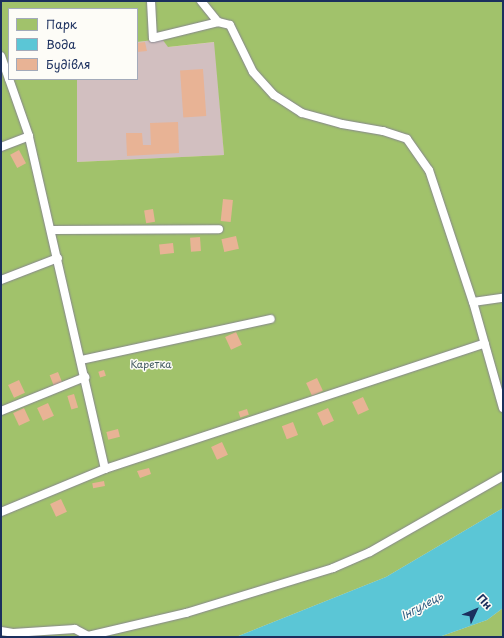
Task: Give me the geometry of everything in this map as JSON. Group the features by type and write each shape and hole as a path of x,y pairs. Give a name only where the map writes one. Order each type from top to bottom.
{"lane":[{"path":"151,1 153,38 218,22 230,25 253,72 274,95 302,112 342,124 383,131 407,140 429,170 473,302 503,408"},
{"path":"201,1 218,22"},
{"path":"1,56 8,76"},
{"path":"9,80 29,136 52,230 105,469"},
{"path":"1,147 29,136"},
{"path":"52,230 219,229"},
{"path":"1,280 58,258"},
{"path":"473,302 503,298"},
{"path":"81,360 271,319"},
{"path":"1,512 105,469 485,343"},
{"path":"1,411 85,377"},
{"path":"1,631 13,633 75,628 88,636 186,613 223,602 333,568 370,552 503,476"}],"shaded area":[{"path":"162,39 169,47 215,42 224,155 77,162 77,80 138,80 138,42"}],"green space":[{"name":"Каретка","path":"1,1 503,1 503,508 386,577 236,637 1,637","holes":["8,8 138,8 138,42 162,39 168,47 214,42 224,155 77,162 77,80 8,80"]},
{"path":"503,608 503,637 439,637 487,620"}],"water":[{"name":"Інгулець","path":"503,508 503,608 487,620 439,637 236,637 386,577"}],"building":[{"path":"145,42 147,51 138,52 138,43"},
{"path":"203,69 206,116 183,117 180,71"},
{"path":"178,122 179,153 127,156 126,133 142,133 143,145 151,145 150,123"},
{"path":"19,150 26,163 17,168 10,155"},
{"path":"223,199 233,200 231,222 221,221"},
{"path":"153,209 155,222 146,223 144,210"},
{"path":"236,236 239,249 224,252 221,239"},
{"path":"200,237 201,251 191,252 190,238"},
{"path":"173,243 174,253 160,254 159,244"},
{"path":"236,332 242,345 231,350 225,337"},
{"path":"104,370 106,376 100,378 98,372"},
{"path":"58,372 62,382 54,386 50,375"},
{"path":"317,378 323,391 312,396 306,383"},
{"path":"19,380 25,393 14,398 8,385"},
{"path":"74,394 78,407 71,409 67,396"},
{"path":"363,397 369,410 358,415 352,402"},
{"path":"48,403 54,416 43,421 37,408"},
{"path":"24,408 30,421 19,426 13,413"},
{"path":"328,408 334,421 323,426 317,413"},
{"path":"247,409 249,415 240,417 238,412"},
{"path":"293,422 298,435 287,439 282,426"},
{"path":"118,429 120,437 108,440 106,432"},
{"path":"222,442 228,455 217,460 211,447"},
{"path":"149,468 151,474 140,478 137,471"},
{"path":"104,481 105,486 93,488 92,483"},
{"path":"61,499 67,512 56,517 50,504"}]}
